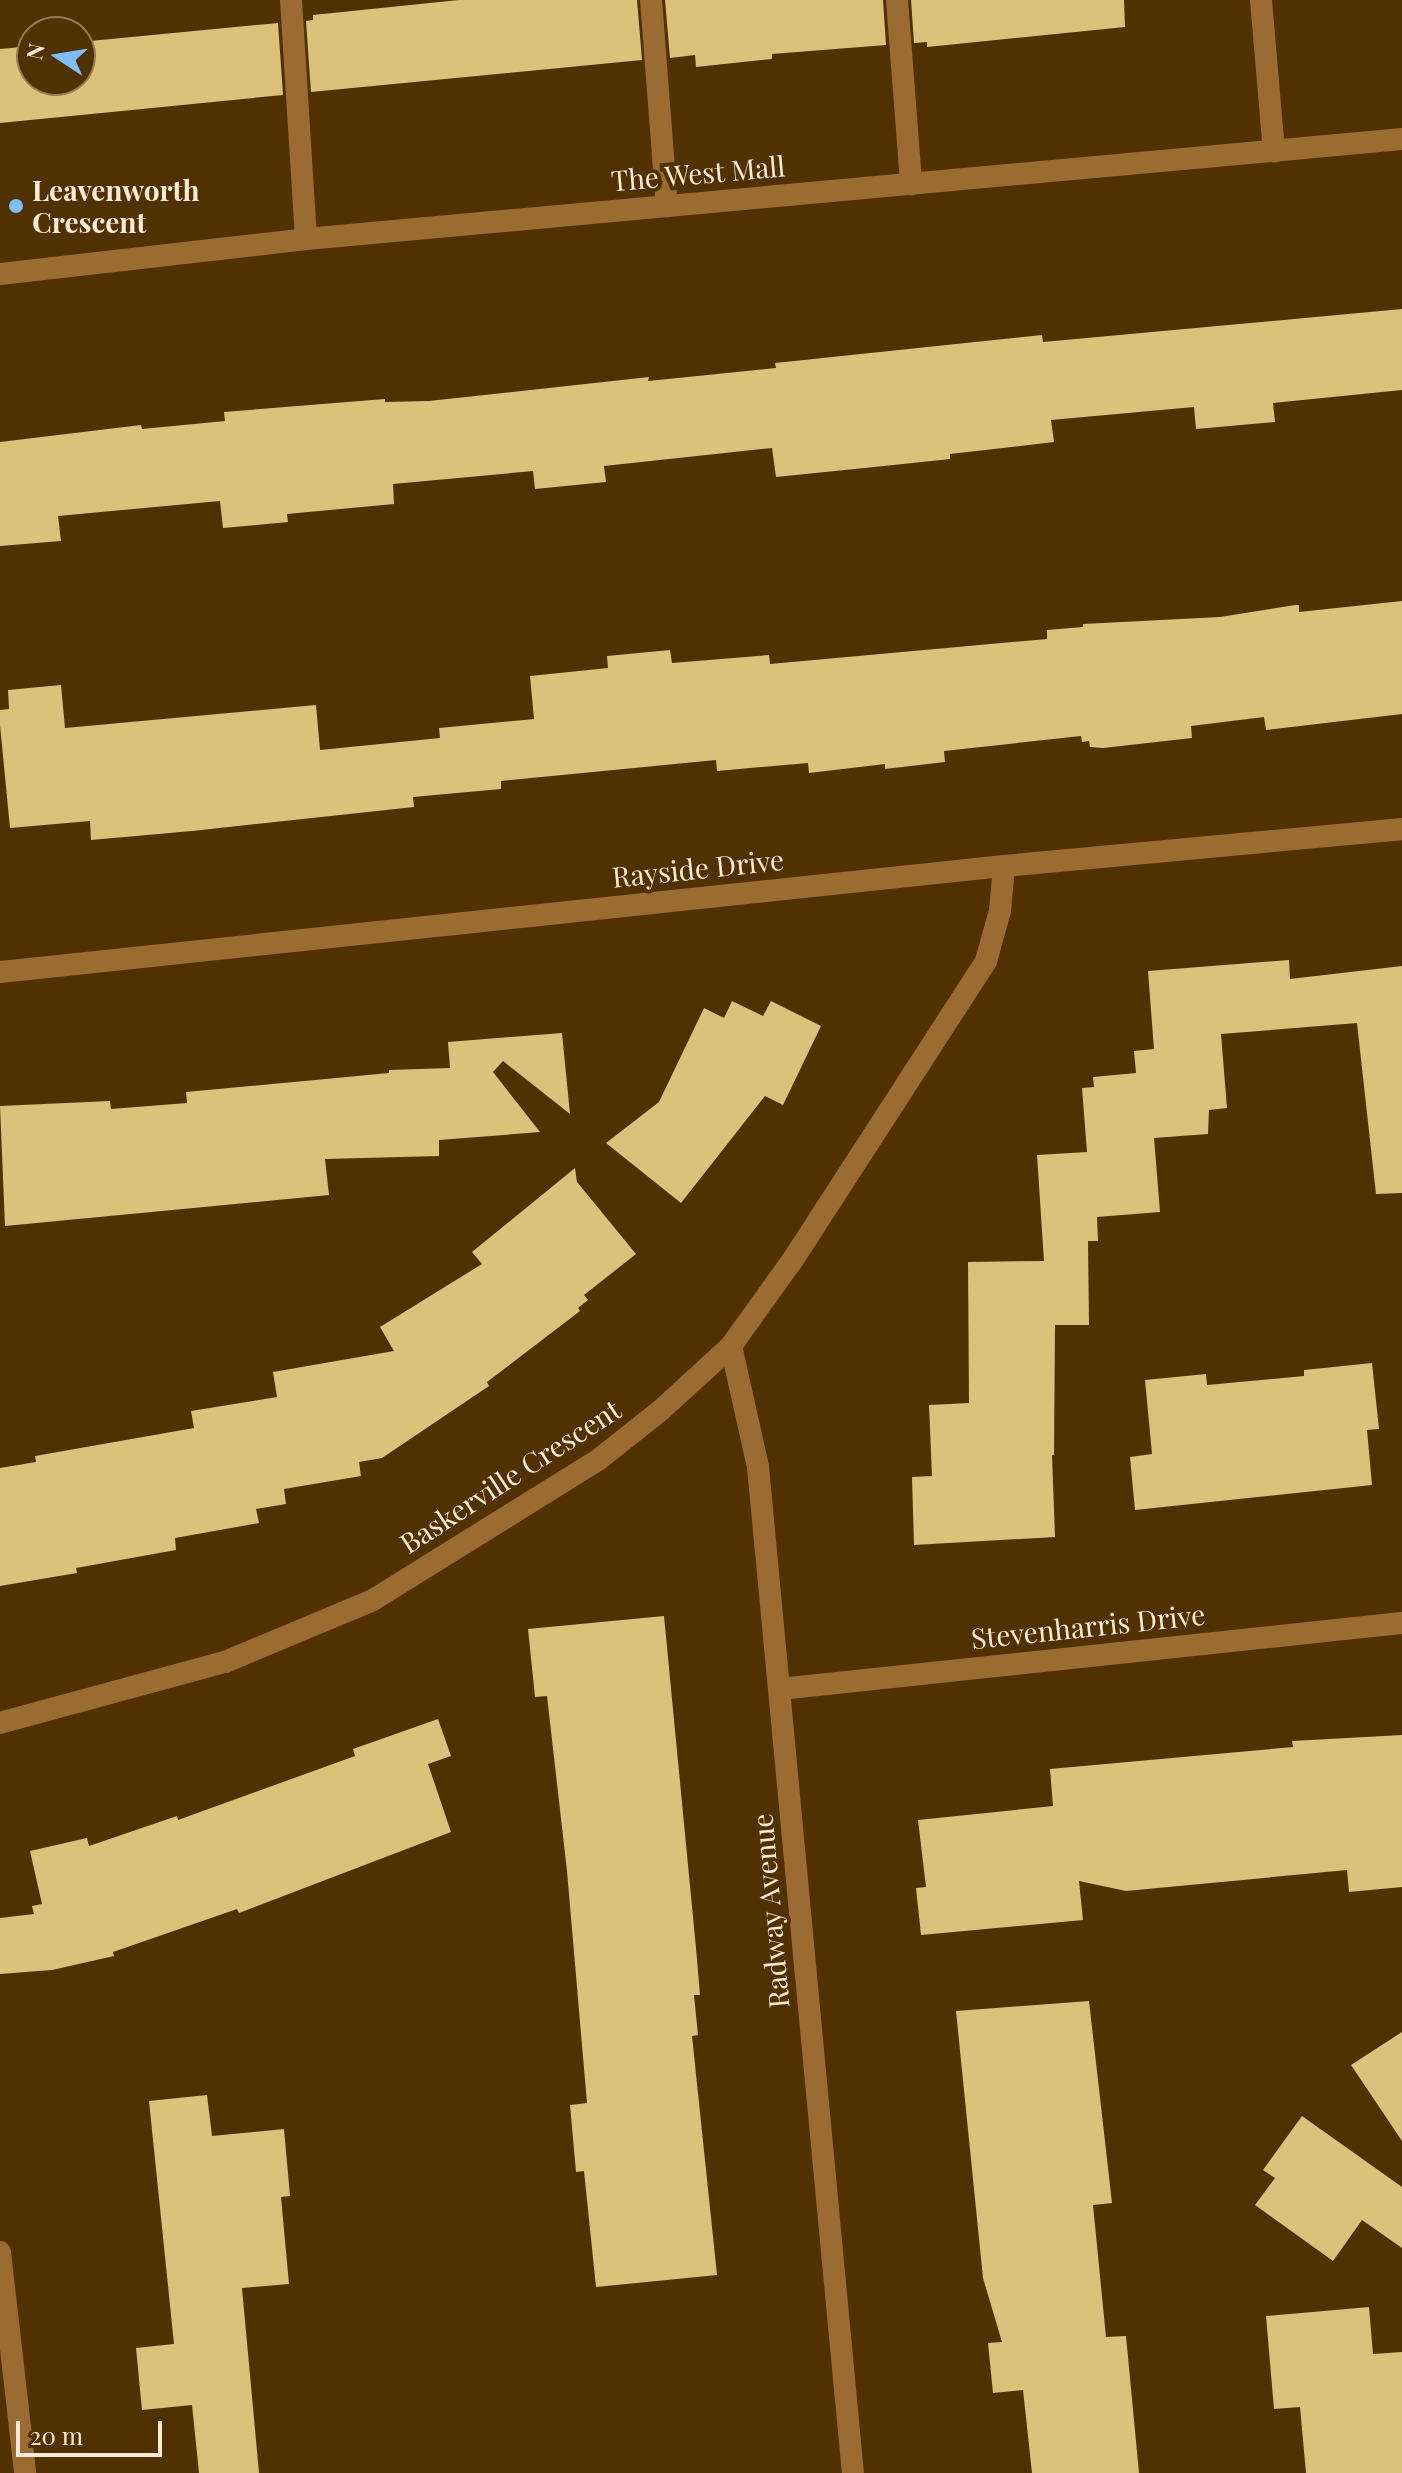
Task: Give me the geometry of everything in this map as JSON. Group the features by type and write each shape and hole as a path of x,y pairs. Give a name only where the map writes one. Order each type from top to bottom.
{"street":[{"path":"291,0 306,239"},
{"path":"651,0 667,206"},
{"path":"897,0 911,184"},
{"path":"1261,0 1274,151"},
{"name":"The West Mall","path":"0,274 306,239 1402,139"},
{"name":"Rayside Drive","path":"0,972 1004,866 1402,829"},
{"name":"Baskerville Crescent","path":"0,1723 225,1662 373,1600 598,1460 661,1410 731,1346 794,1258 986,961 1000,911 1004,866"},
{"name":"Radway Avenue","path":"731,1346 758,1467 853,2473"},
{"name":"Stevenharris Drive","path":"780,1689 1402,1623"},
{"path":"0,2252 25,2473"}],"building":[{"path":"459,0 637,0 642,60 311,92 306,21 313,20 313,15"},
{"path":"665,0 883,0 886,45 772,54 772,59 696,67 695,55 670,58"},
{"path":"911,0 1124,0 1125,27 927,47 927,42 914,43"},
{"path":"278,23 283,95 0,123 0,49 16,48 16,96 96,96 96,40"},
{"path":"1402,309 1402,390 1273,403 1275,422 1196,429 1194,407 1051,420 1054,442 950,454 950,459 776,477 772,448 604,466 606,482 535,489 533,471 393,484 394,504 287,514 288,522 223,528 220,501 58,516 61,541 0,546 0,442 141,425 142,429 225,421 224,412 385,399 385,402 429,401 649,377 648,381 776,368 775,363 1042,335 1043,342"},
{"path":"1402,601 1402,714 1266,730 1264,717 1191,726 1192,738 1103,748 1090,747 1089,741 1082,742 1081,736 944,751 945,762 885,769 885,764 809,773 808,763 717,771 716,760 501,781 501,789 413,797 414,807 91,840 90,821 10,828 0,725 0,710 9,709 8,690 61,685 65,728 316,705 320,750 440,738 439,728 534,719 530,676 608,668 607,656 670,650 672,663 769,655 770,664 1047,639 1047,630 1083,627 1083,624 1220,617 1295,605 1299,605 1299,612"},
{"path":"1289,960 1290,979 1402,966 1402,1193 1376,1194 1357,1023 1221,1034 1227,1108 1209,1110 1208,1134 1154,1138 1160,1212 1097,1217 1098,1241 1088,1241 1089,1325 1055,1325 1052,1455 1055,1537 914,1545 912,1477 932,1476 929,1405 969,1403 968,1262 1044,1261 1037,1155 1087,1152 1082,1088 1094,1087 1093,1077 1136,1073 1134,1051 1154,1049 1148,971"},
{"path":"732,1001 763,1016 771,1001 821,1026 783,1105 765,1096 681,1203 606,1143 659,1102 704,1008 724,1018"},
{"path":"562,1033 570,1114 503,1061 493,1072 540,1132 439,1140 439,1156 325,1159 329,1195 5,1226 0,1106 110,1101 111,1109 187,1103 186,1092 389,1073 389,1070 450,1068 448,1042"},
{"path":"575,1168 577,1182 636,1254 584,1295 588,1300 578,1308 580,1311 487,1382 489,1386 382,1458 359,1462 361,1476 284,1489 286,1504 256,1509 259,1523 175,1538 176,1550 76,1568 77,1573 0,1586 0,1468 36,1462 35,1456 194,1428 191,1411 277,1397 273,1372 394,1351 380,1327 482,1264 472,1252"},
{"path":"1372,1363 1379,1429 1367,1430 1372,1485 1135,1510 1130,1457 1152,1454 1145,1380 1206,1374 1207,1385 1304,1376 1304,1370"},
{"path":"664,1616 700,1995 694,1995 698,2035 692,2036 717,2275 596,2287 584,2171 576,2172 570,2105 587,2103 567,1871 547,1696 535,1697 528,1629"},
{"path":"438,1719 451,1756 428,1764 451,1832 239,1913 237,1909 113,1952 114,1956 52,1970 0,1974 0,1918 34,1914 32,1906 42,1904 30,1851 87,1838 89,1846 177,1816 178,1820 355,1756 353,1749"},
{"path":"1402,1735 1402,1887 1349,1892 1347,1870 1126,1891 1079,1881 1083,1920 921,1935 916,1888 926,1887 918,1820 1053,1806 1050,1769 1293,1747 1292,1741"},
{"path":"1089,2001 1112,2203 1093,2205 1106,2337 1126,2336 1139,2473 1032,2473 1023,2390 993,2393 988,2343 1002,2342 983,2278 956,2011"},
{"path":"1402,2032 1402,2141 1351,2065"},
{"path":"207,2095 212,2136 284,2129 290,2196 281,2197 289,2284 242,2288 259,2473 199,2473 192,2405 142,2410 136,2348 174,2344 149,2101"},
{"path":"1302,2116 1402,2187 1402,2248 1362,2220 1333,2261 1255,2205 1275,2178 1263,2170"},
{"path":"1369,2307 1373,2354 1402,2352 1402,2473 1306,2473 1300,2407 1274,2409 1266,2316"}],"place":[{"name":"Leavenworth Crescent","path":"16,206"}]}
